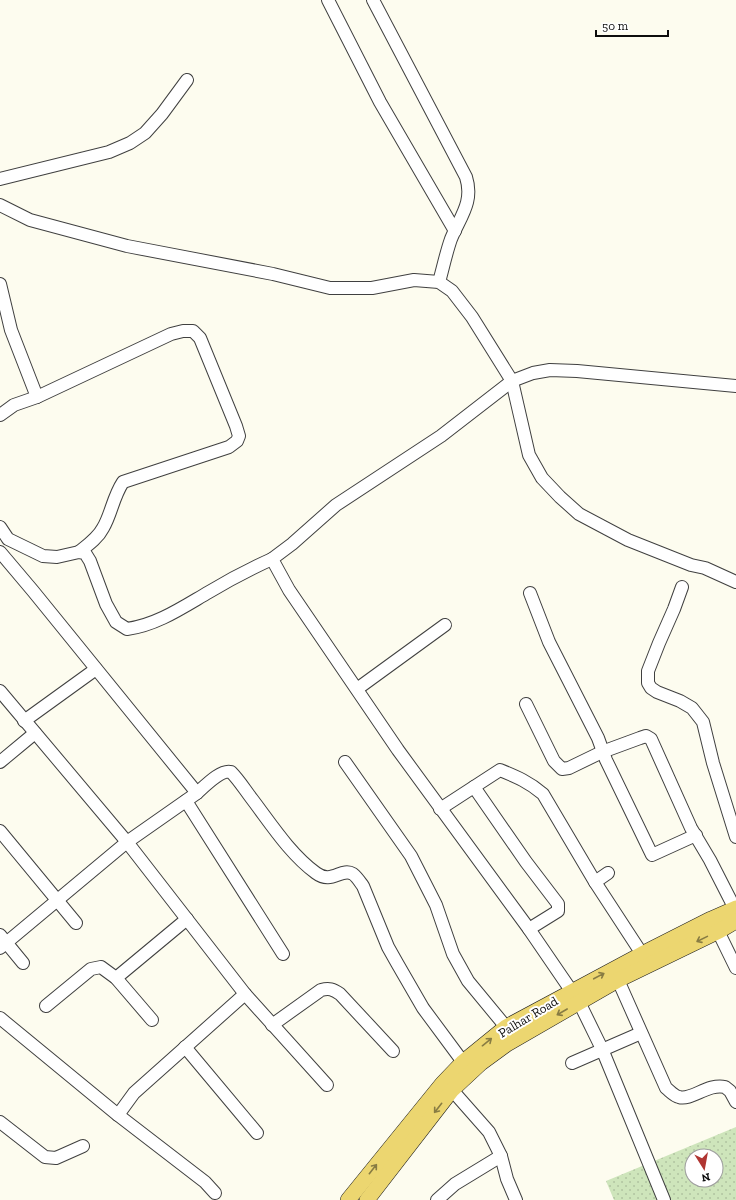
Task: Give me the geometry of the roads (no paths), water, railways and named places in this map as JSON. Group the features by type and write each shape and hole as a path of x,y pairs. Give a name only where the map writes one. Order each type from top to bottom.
{"main road":[{"name":"Palhar Road","path":"367,1200 463,1062 506,1027 575,996 618,980 736,912"},
{"name":"Palhar Road","path":"348,1200 447,1087 575,996 642,954 715,925"}],"street":[{"path":"328,0 380,102 455,231"},
{"path":"373,0 466,177 469,188 468,202 444,260 439,282"},
{"path":"0,179 109,152 130,143 145,133 162,114 187,80"},
{"path":"0,205 30,220 127,246 273,274 330,288 372,288 414,280 439,282 452,291 472,317 512,381 529,455 542,478 560,497 579,514 628,540 691,565 706,568 736,582"},
{"path":"0,284 11,330 37,397"},
{"path":"0,415 14,405 37,397 171,334 183,331 193,331 200,338 236,426 239,436 237,441 229,447 122,482 104,528 96,538 79,552"},
{"path":"0,527 4,542 43,556 57,557 79,552 85,553 90,561 106,604 116,622 127,629 140,627 164,617 238,575 272,559 336,505 441,436 512,381 533,372 550,370 577,371 736,386"},
{"path":"0,552 196,792"},
{"path":"272,559 289,590 398,750 529,929 575,996 602,1049 664,1200"},
{"path":"682,587 651,664 647,678 648,683 651,688 657,692 680,700 692,708 703,722 713,763 736,837"},
{"path":"530,594 549,642 598,738 602,752 652,855 696,836"},
{"path":"357,689 445,625"},
{"path":"24,721 96,669"},
{"path":"1,695 127,842 245,994 327,1085"},
{"path":"526,704 554,761 562,769 569,768 602,752 646,736 651,739 679,804 710,860 736,912"},
{"path":"0,762 35,733"},
{"path":"346,762 411,856 436,905 453,954 468,981 506,1027 513,1041"},
{"path":"440,809 500,770 526,781 535,787 543,794 595,882 642,954"},
{"path":"23,963 2,942 56,901 127,842 186,802 220,773 228,771 231,772 300,860 317,874 326,878 332,878 348,872 359,880 363,886 388,947 397,963 424,1008 463,1062"},
{"path":"474,787 526,862 558,904 558,911 529,929"},
{"path":"186,802 283,954"},
{"path":"0,831 56,901 76,923"},
{"path":"595,882 608,874"},
{"path":"116,978 187,919"},
{"path":"715,925 736,968"},
{"path":"46,1006 91,969 101,967 116,978 152,1020"},
{"path":"618,980 627,997 641,1033 666,1088 672,1094 684,1098 713,1087 720,1086 725,1087 730,1091 736,1102"},
{"path":"272,1025 327,988 340,994 393,1051"},
{"path":"118,1115 134,1093 245,994"},
{"path":"0,1018 118,1115 205,1182 215,1193"},
{"path":"572,1063 641,1033"},
{"path":"185,1047 257,1133"},
{"path":"447,1087 489,1132 501,1156 507,1179 516,1200"},
{"path":"0,1122 45,1158 56,1158 83,1146"},
{"path":"437,1200 455,1184 501,1156"}]}
